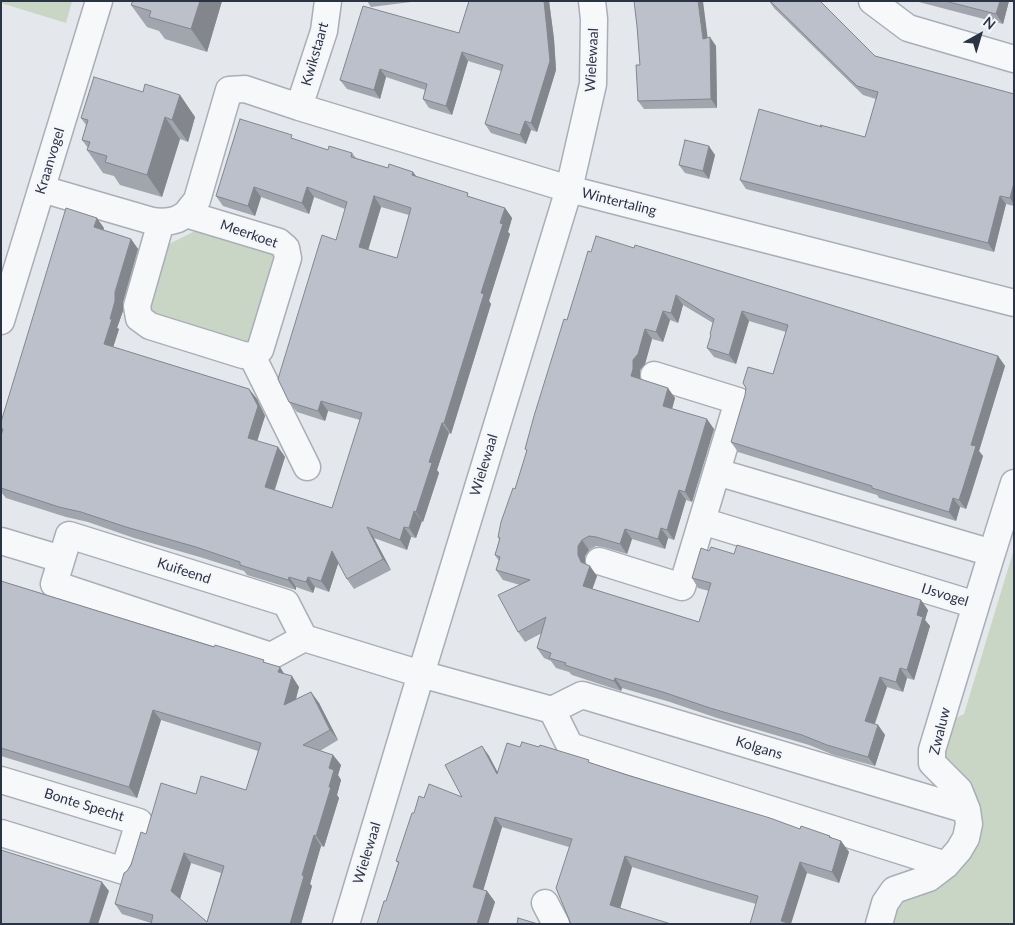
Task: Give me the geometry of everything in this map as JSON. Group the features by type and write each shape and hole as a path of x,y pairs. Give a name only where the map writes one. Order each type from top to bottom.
{"street":[{"name":"Kraanvogel","path":"1,321 100,1"},
{"name":"Kwikstaart","path":"299,107 324,31 328,1"},
{"name":"Wielewaal","path":"346,924 420,674 569,189 593,84 594,19 592,1"},
{"path":"872,1 908,28 1014,59"},
{"name":"Wintertaling","path":"186,214 197,200 229,90 245,89 569,189 1014,303"},
{"path":"42,189 152,221 171,222 186,214"},
{"name":"Meerkoet","path":"186,214 279,242 286,248 288,258 260,350 252,356"},
{"path":"162,222 137,306 140,318 150,326 242,355 252,356 307,466"},
{"path":"599,561 682,587 738,401 654,375"},
{"path":"717,472 992,553 1014,483"},
{"name":"IJsvogel","path":"702,521 976,605 992,553"},
{"name":"Kuifeend","path":"69,534 286,603 304,638 271,656 54,584 69,534"},
{"path":"1,541 61,559"},
{"name":"Zwaluw","path":"879,924 885,903 894,890 929,878 946,865 959,850 966,838 969,824 967,810 958,790 932,763 932,750 976,605"},
{"path":"304,638 420,674 552,710 570,746 946,865"},
{"name":"Kolgans","path":"552,710 582,696 967,810"},
{"name":"Bonte Specht","path":"1,780 139,822 124,871 1,833"}],"green space":[{"path":"1,1 72,1 66,23 1,3"},
{"path":"209,224 278,250 249,343 147,312 165,246"},
{"path":"1014,549 1014,924 891,924 898,900 975,841 941,762 952,720 964,714"}],"building":[{"path":"133,1 200,1 191,29 149,17 151,11 131,5"},
{"path":"469,1 544,1 550,61 531,123 525,121 520,135 485,124 503,65 462,52 446,106 423,99 427,84 380,69 374,90 340,80 363,6 459,33"},
{"path":"634,1 698,1 703,39 710,37 711,99 638,101 636,65 640,65"},
{"path":"770,1 820,1 875,56 1014,94 1014,183 1010,198 1000,196 988,243 740,180 759,109 865,137 878,92 857,86"},
{"path":"945,1 1000,1 996,14"},
{"path":"94,77 143,92 145,84 180,95 172,120 165,117 147,175 105,162 107,156 87,150 90,142 82,140 88,120 81,118"},
{"path":"240,119 292,135 291,138 328,150 329,146 352,153 351,157 388,168 389,164 413,172 412,175 468,193 467,196 505,208 500,223 503,224 481,293 484,294 444,423 442,423 429,462 432,463 416,512 414,511 409,528 404,527 400,540 367,527 383,559 347,579 332,551 321,581 308,577 306,582 289,577 288,580 240,565 240,562 196,547 1,488 1,436 3,429 1,428 1,422 66,208 97,218 94,227 131,239 115,292 115,301 110,319 112,319 104,344 249,389 258,406 248,438 278,447 265,487 332,508 362,413 321,401 318,411 289,402 278,379 322,235 336,240 347,202 307,187 302,203 254,187 248,206 216,196","holes":["374,196 411,208 397,258 359,247"]},
{"path":"685,140 709,146 703,171 679,165"},
{"path":"596,236 634,248 635,245 998,356 971,445 976,446 963,488 959,500 953,498 949,512 731,442 745,395 746,388 743,383 748,367 773,374 788,325 742,311 729,355 707,348 714,319 676,295 671,313 663,311 656,332 645,329 638,354 633,360 631,376 668,388 663,406 707,419 685,492 679,490 667,530 661,528 658,539 625,529 620,544 589,536 582,540 578,546 578,555 581,562 590,566 583,586 699,622 711,583 692,578 701,548 709,551 711,547 734,554 737,545 921,600 917,615 923,617 907,670 900,668 896,682 880,677 865,721 878,725 868,757 663,692 615,678 614,681 549,658 551,653 537,648 546,617 518,632 498,595 530,580 496,570 500,557 495,555 500,538 498,537 501,522 513,488 515,489 527,450 525,449 534,416 564,319 567,320 588,251 591,252"},
{"path":"1,581 214,647 215,645 264,660 263,662 280,667 278,672 292,676 284,705 311,692 330,730 303,745 333,755 329,768 334,770 329,787 331,787 302,875 304,876 290,924 151,924 153,915 115,904 124,873 131,865 141,832 146,834 161,783 196,794 201,776 246,790 261,743 153,710 129,787 1,748","holes":["184,853 224,866 207,922 171,891"]},
{"path":"522,742 539,747 540,745 589,760 588,762 627,775 770,818 800,829 801,826 830,836 841,841 832,872 800,862 781,921 790,924 750,924 758,896 625,856 610,905 671,924 571,924 556,888 572,839 495,817 473,887 487,891 477,924 377,924 399,862 396,861 419,796 424,798 429,784 462,797 445,765 482,746 497,774 507,743 520,747"},
{"path":"1,850 102,882 89,924 1,924"},
{"path":"518,918 538,924 517,924"}]}
